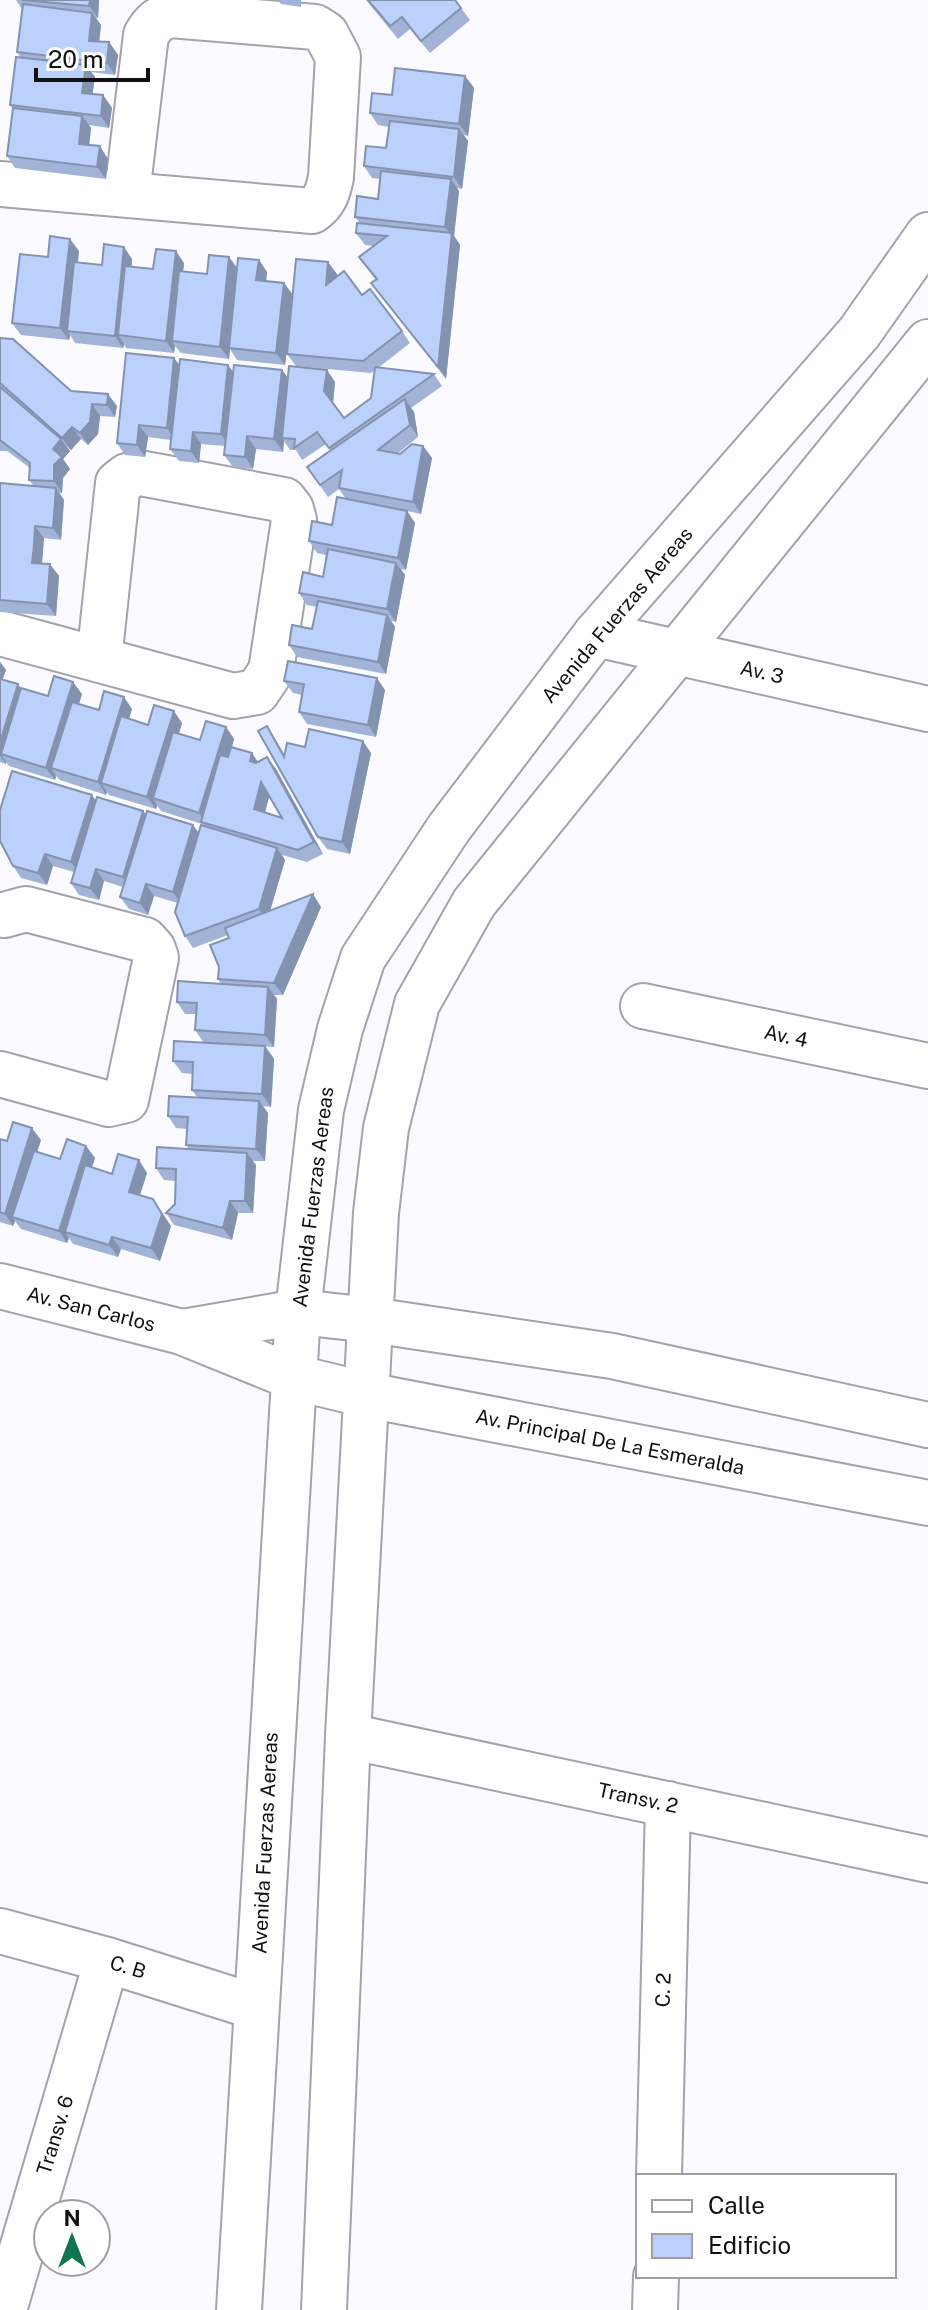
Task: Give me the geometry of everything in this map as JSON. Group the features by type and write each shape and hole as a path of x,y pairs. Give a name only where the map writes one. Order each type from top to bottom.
{"street":[{"path":"0,184 312,211 328,194 331,177 338,57 326,34 315,27 171,15 153,24 146,35 127,194"},
{"name":"Avenida Fuerzas Aereas","path":"239,2310 298,1312 321,1110 340,1029 363,958 449,828 596,634 859,333 928,235"},
{"path":"324,2310 348,1736 376,1213 386,1128 417,1004 474,903 928,342"},
{"path":"0,633 99,660 233,696 257,692 271,671 294,520 284,500 140,473 127,476 118,483 99,660"},
{"name":"Av. 3","path":"596,634 928,709"},
{"path":"0,1074 109,1104 126,1100 156,958 145,940 26,909 1,917"},
{"name":"Av. 4","path":"643,1006 928,1066"},
{"name":"Av. San Carlos","path":"0,1286 182,1332 293,1377"},
{"path":"182,1332 298,1312 371,1320 612,1356 928,1425"},
{"name":"Av. Principal De La Esmeralda","path":"293,1377 367,1395 928,1503"},
{"name":"Transv. 2","path":"348,1736 928,1860"},
{"name":"C. 2","path":"659,2174 668,1804"},
{"name":"C. B","path":"0,1931 107,1960 256,2007"},
{"name":"Transv. 6","path":"4,2310 107,1960"},
{"path":"655,2310 656,2278"}],"building":[{"path":"22,0 90,0 89,6"},
{"path":"368,0 455,0 461,8 421,41 402,17 390,26"},
{"path":"23,4 92,13 89,41 109,42 107,63 17,52"},
{"path":"16,57 86,65 82,93 103,95 101,116 10,105"},
{"path":"395,68 465,76 459,124 370,113 372,93 392,95"},
{"path":"13,108 82,116 79,144 100,146 97,167 7,156"},
{"path":"390,121 459,129 454,177 364,166 366,146 386,148"},
{"path":"381,171 451,179 445,227 355,217 357,196 378,199"},
{"path":"357,223 452,233 438,367 371,283 377,279 359,257 387,236 356,233"},
{"path":"50,236 70,239 60,328 12,323 20,254 48,257"},
{"path":"104,244 124,247 115,336 67,331 74,262 102,265"},
{"path":"156,249 176,251 166,341 118,335 125,266 153,269"},
{"path":"209,255 229,257 220,347 172,341 179,271 207,274"},
{"path":"238,258 259,260 256,280 284,283 276,353 229,348"},
{"path":"296,259 328,262 326,285 344,271 362,295 370,289 402,331 363,361 287,354"},
{"path":"0,338 13,339 71,391 108,394 107,405 92,404 90,422 80,433 72,427 62,438 0,383"},
{"path":"126,353 174,358 167,428 139,425 137,445 117,443"},
{"path":"180,359 228,365 221,434 193,432 191,451 170,449"},
{"path":"234,365 282,370 274,439 247,436 245,457 224,455"},
{"path":"289,366 327,370 324,391 344,418 371,398 375,367 434,374 329,448 317,432 294,448 295,439 282,438"},
{"path":"0,387 61,439 53,449 62,457 54,465 54,481 29,480 30,463 0,440"},
{"path":"405,399 410,425 378,450 400,454 412,444 423,446 413,502 339,488 342,470 320,485 307,467"},
{"path":"0,483 56,488 53,528 35,526 32,563 50,564 47,604 0,600"},
{"path":"337,497 407,511 398,558 309,541 312,521 332,525"},
{"path":"328,549 396,563 387,609 299,593 303,572 323,577"},
{"path":"318,601 387,615 378,662 289,645 292,625 312,629"},
{"path":"288,661 377,678 368,725 299,712 304,684 284,681"},
{"path":"54,676 73,682 46,768 1,754 21,688 48,696"},
{"path":"0,679 18,684 0,742"},
{"path":"104,691 124,697 98,782 51,768 72,702 99,710"},
{"path":"154,705 174,711 147,797 101,783 121,716 148,725"},
{"path":"206,721 226,727 199,813 153,798 173,732 200,740"},
{"path":"267,726 284,757 287,743 305,747 309,729 363,741 342,842 318,837 258,731"},
{"path":"231,747 252,753 250,761 256,763 267,757 314,842 298,850 201,822 220,755 228,757","holes":["261,782 282,818 254,809"]},
{"path":"12,771 92,795 71,862 45,854 38,873 13,866 0,841 0,810"},
{"path":"97,797 143,811 123,877 96,869 90,888 71,883"},
{"path":"147,811 193,825 173,892 146,884 140,903 120,897"},
{"path":"201,825 277,848 259,909 185,936 175,912"},
{"path":"313,894 274,983 218,979 219,967 210,945 229,938 225,928"},
{"path":"178,981 268,987 265,1035 195,1030 197,1003 177,1002"},
{"path":"174,1041 265,1046 262,1094 192,1090 193,1062 173,1061"},
{"path":"169,1096 259,1101 256,1149 186,1145 188,1117 168,1116"},
{"path":"13,1122 32,1128 5,1214 0,1212 0,1139 7,1141"},
{"path":"67,1139 86,1146 59,1231 12,1217 34,1151 60,1159"},
{"path":"157,1147 247,1153 245,1201 230,1201 223,1228 166,1213 175,1204 176,1169 156,1168"},
{"path":"118,1154 139,1160 129,1192 153,1199 162,1214 151,1248 112,1237 109,1245 65,1232 85,1165 112,1174"}]}
